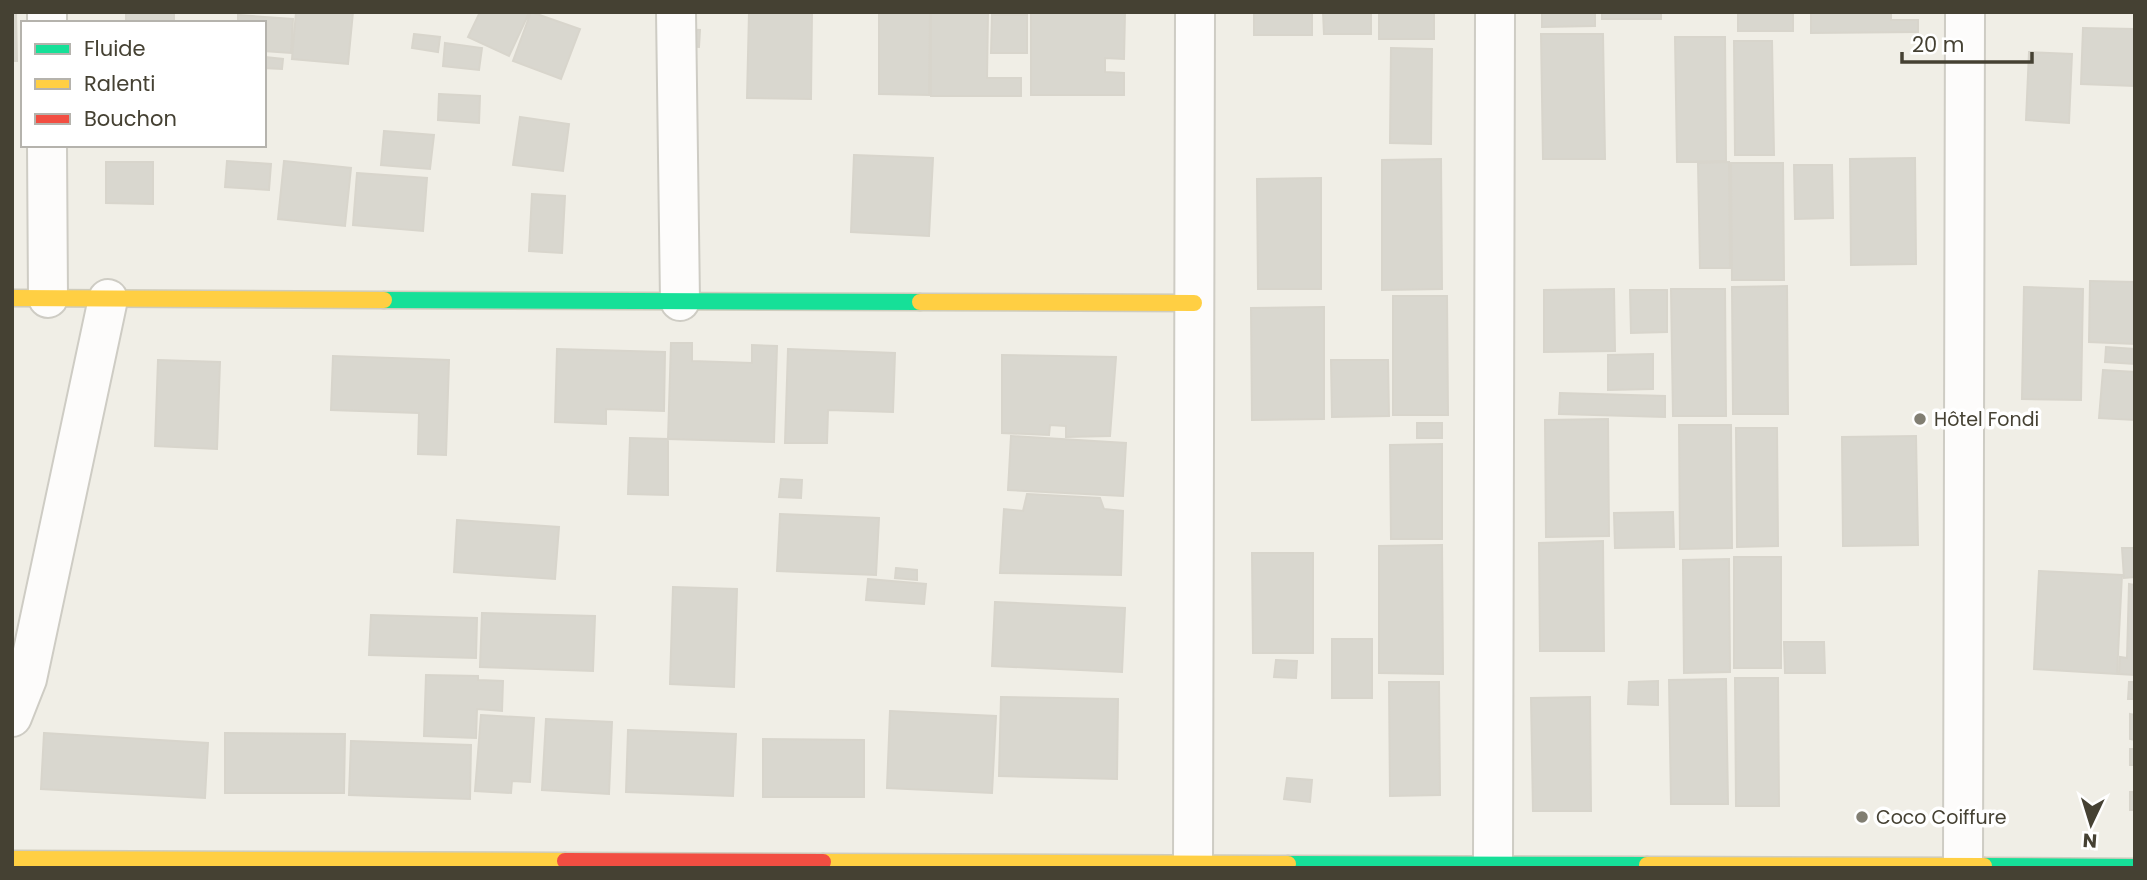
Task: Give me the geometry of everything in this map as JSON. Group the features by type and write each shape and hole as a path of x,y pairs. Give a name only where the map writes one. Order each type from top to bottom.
{"street":[{"path":"676,12 680,301"},
{"path":"1193,865 1195,12"},
{"path":"1493,864 1495,12"},
{"path":"1963,866 1965,12"},
{"path":"47,147 30,298 1194,303"},
{"path":"12,717 27,679 108,299"},
{"path":"12,859 186,864 2135,867"}],"building":[{"path":"12,12 16,12 17,61 12,61"},
{"path":"126,12 174,12 174,21 126,21"},
{"path":"296,12 353,12 348,64 292,59"},
{"path":"480,12 529,13 509,56 468,37"},
{"path":"531,12 580,29 561,79 513,61"},
{"path":"749,12 812,12 811,99 747,98"},
{"path":"879,12 930,12 929,95 879,94"},
{"path":"931,12 988,12 987,78 1021,78 1021,96 931,96"},
{"path":"1031,12 1125,12 1124,59 1105,58 1105,72 1124,73 1124,95 1031,95"},
{"path":"1254,12 1312,12 1312,35 1254,35"},
{"path":"1323,12 1371,12 1371,34 1324,34"},
{"path":"1379,12 1434,12 1434,39 1379,39"},
{"path":"1542,12 1595,12 1595,26 1542,27"},
{"path":"1602,12 1661,12 1661,19 1602,19"},
{"path":"1738,12 1793,12 1793,31 1738,31"},
{"path":"1811,12 1891,12 1891,20 1918,20 1918,32 1811,33"},
{"path":"238,15 293,19 291,53 266,51 266,21 238,21"},
{"path":"992,15 1027,15 1027,53 991,53"},
{"path":"2083,28 2135,29 2135,86 2081,84"},
{"path":"683,29 700,30 699,47 682,46"},
{"path":"414,34 440,37 438,52 412,48"},
{"path":"1541,34 1603,34 1605,159 1543,159"},
{"path":"1675,37 1725,37 1726,161 1677,162"},
{"path":"1734,41 1772,41 1774,155 1735,155"},
{"path":"445,43 482,48 479,70 443,66"},
{"path":"1391,48 1432,49 1431,144 1390,143"},
{"path":"2029,52 2072,54 2069,123 2026,120"},
{"path":"266,57 283,59 282,69 266,68"},
{"path":"439,94 480,96 479,123 438,120"},
{"path":"520,117 569,124 563,171 513,165"},
{"path":"384,131 434,135 430,169 381,165"},
{"path":"854,155 933,158 929,236 851,232"},
{"path":"1915,158 1916,264 1851,265 1850,159"},
{"path":"1441,159 1442,289 1382,290 1382,160"},
{"path":"227,161 271,164 269,190 225,187"},
{"path":"284,161 351,168 345,226 278,219"},
{"path":"106,162 153,162 153,204 106,203"},
{"path":"1729,162 1730,268 1700,268 1698,163"},
{"path":"1731,163 1783,163 1784,280 1732,280"},
{"path":"1794,165 1832,165 1833,218 1795,219"},
{"path":"357,173 427,178 423,231 353,225"},
{"path":"1321,178 1321,289 1258,289 1257,179"},
{"path":"532,194 565,196 562,253 529,251"},
{"path":"2090,281 2135,282 2135,344 2089,342"},
{"path":"1787,286 1788,414 1733,414 1732,287"},
{"path":"2024,287 2083,289 2081,400 2022,399"},
{"path":"1614,289 1615,351 1544,352 1544,290"},
{"path":"1671,289 1725,289 1726,416 1673,416"},
{"path":"1630,290 1667,290 1667,332 1631,333"},
{"path":"1393,296 1447,296 1448,415 1393,415"},
{"path":"1324,307 1324,419 1252,420 1251,308"},
{"path":"671,343 692,343 692,361 752,363 752,345 777,346 774,442 668,439"},
{"path":"2106,347 2135,349 2135,364 2105,362"},
{"path":"557,349 665,352 664,411 606,409 606,424 555,422"},
{"path":"788,349 895,353 893,412 828,410 827,443 785,443"},
{"path":"1653,354 1653,389 1608,390 1608,355"},
{"path":"1002,355 1116,357 1110,436 1066,437 1066,426 1050,425 1049,435 1002,433"},
{"path":"333,356 449,360 446,455 418,454 419,413 331,410"},
{"path":"158,360 220,362 217,449 155,446"},
{"path":"1331,360 1388,360 1389,416 1332,417"},
{"path":"2103,370 2135,372 2135,420 2099,418"},
{"path":"1560,393 1665,396 1665,417 1559,414"},
{"path":"1608,419 1609,536 1546,537 1545,420"},
{"path":"1417,423 1442,423 1442,438 1417,438"},
{"path":"1679,425 1731,425 1732,548 1680,549"},
{"path":"1736,428 1777,428 1778,546 1737,547"},
{"path":"1011,436 1126,443 1123,496 1008,490"},
{"path":"1916,436 1918,545 1843,546 1842,437"},
{"path":"630,438 668,439 668,495 628,494"},
{"path":"1442,444 1442,539 1391,539 1390,445"},
{"path":"781,479 802,480 801,498 779,497"},
{"path":"1027,494 1100,498 1104,509 1123,511 1121,575 1000,573 1004,509 1023,511"},
{"path":"1673,512 1674,547 1615,548 1614,513"},
{"path":"780,514 879,518 876,575 777,571"},
{"path":"457,520 559,527 555,579 454,572"},
{"path":"1603,541 1604,651 1540,651 1539,543"},
{"path":"1442,545 1443,674 1379,673 1379,546"},
{"path":"2122,548 2135,548 2135,577 2124,578"},
{"path":"1252,553 1313,553 1313,653 1253,653"},
{"path":"1734,557 1781,557 1781,668 1734,668"},
{"path":"1729,559 1730,672 1684,673 1683,560"},
{"path":"896,568 917,570 917,580 895,578"},
{"path":"2039,571 2122,575 2117,674 2034,669"},
{"path":"868,579 926,584 924,604 866,600"},
{"path":"2129,584 2135,585 2135,675 2119,674 2120,657 2127,658"},
{"path":"673,587 737,589 734,687 670,684"},
{"path":"995,602 1125,608 1122,672 992,666"},
{"path":"482,613 595,616 593,671 480,667"},
{"path":"371,615 477,618 476,658 369,655"},
{"path":"1332,639 1372,639 1372,698 1332,698"},
{"path":"1784,642 1824,642 1825,673 1785,673"},
{"path":"1276,660 1297,661 1296,678 1274,677"},
{"path":"426,675 478,676 478,680 503,681 502,711 477,709 476,738 424,736"},
{"path":"1735,678 1778,678 1779,806 1736,806"},
{"path":"1726,679 1728,804 1671,804 1669,680"},
{"path":"1658,681 1658,705 1628,704 1629,682"},
{"path":"1389,682 1439,682 1440,795 1390,796"},
{"path":"2129,682 2135,682 2135,699 2128,699"},
{"path":"1001,697 1118,699 1117,779 999,776"},
{"path":"1590,697 1591,811 1533,811 1531,698"},
{"path":"890,711 996,716 992,793 887,788"},
{"path":"2130,714 2135,715 2135,740 2130,739"},
{"path":"481,715 534,718 530,782 512,781 511,793 475,791"},
{"path":"546,719 612,722 609,794 542,790"},
{"path":"628,730 736,734 733,796 626,792"},
{"path":"44,733 208,743 205,798 41,789"},
{"path":"225,733 345,734 344,793 225,793"},
{"path":"763,739 864,740 864,797 763,797"},
{"path":"351,741 471,745 470,799 349,795"},
{"path":"2130,749 2135,749 2135,765 2130,765"},
{"path":"1287,778 1312,780 1310,802 1284,799"},
{"path":"2130,792 2135,792 2135,810 2130,810"}],"traffic: fast":[{"path":"384,300 920,302"},
{"path":"1288,864 1647,865"},
{"path":"1984,866 2135,867"}],"traffic: slow":[{"path":"12,298 384,300"},
{"path":"920,302 1194,303"},
{"path":"12,859 565,861"},
{"path":"823,862 1288,864"},
{"path":"1647,865 1984,866"}],"traffic: jam":[{"path":"565,861 823,862"}],"place":[{"name":"Hôtel Fondi","path":"1920,419"},
{"name":"Coco Coiffure","path":"1862,817"}]}
